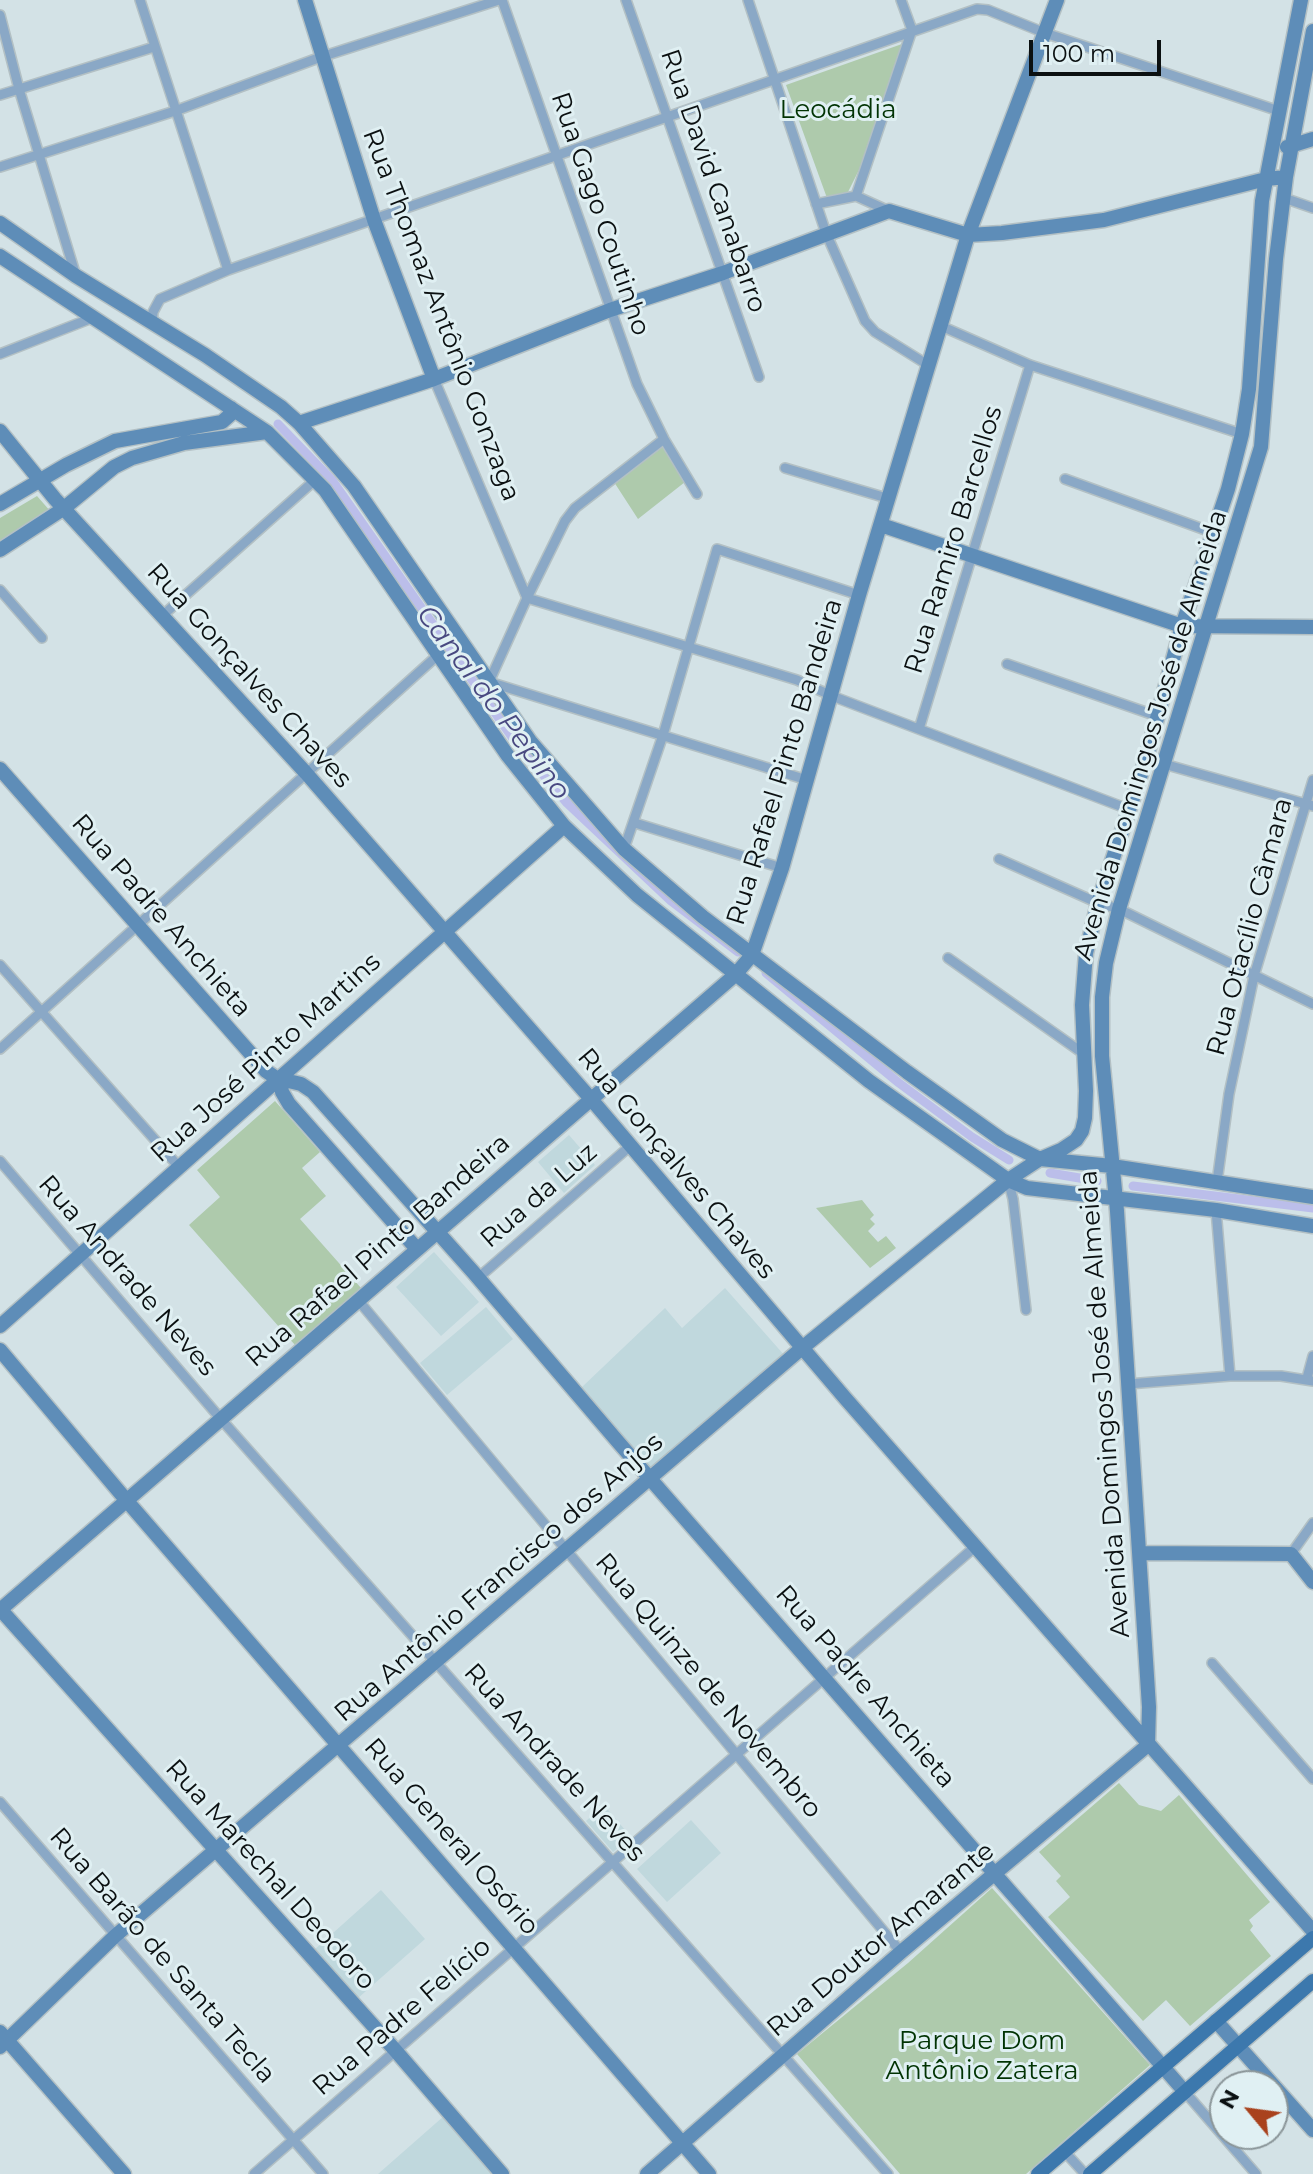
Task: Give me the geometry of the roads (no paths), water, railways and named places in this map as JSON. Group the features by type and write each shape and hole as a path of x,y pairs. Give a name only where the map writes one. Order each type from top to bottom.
{"main road":[{"path":"1038,2174 1313,1938"},
{"path":"1088,2174 1313,1981"}],"street":[{"path":"140,0 228,270"},
{"name":"Rua Thomaz Antônio Gonzaga","path":"305,0 374,220 434,379 527,598"},
{"path":"0,167 175,111 321,57 500,0"},
{"name":"Rua Gago Coutinho","path":"500,0 637,384 664,439 697,494"},
{"name":"Rua David Canabarro","path":"626,0 759,377"},
{"path":"748,0 826,233 865,321 875,332 928,365"},
{"path":"856,196 912,30 901,0"},
{"name":"Rua Rafael Pinto Bandeira","path":"0,1610 735,975 752,955 782,868 859,595 968,235 1057,0"},
{"name":"Avenida Domingos José de Almeida","path":"1040,1159 1076,1140 1082,1131 1085,1118 1083,980 1098,903 1146,759 1182,626 1214,533 1242,434 1249,389 1256,255 1266,179 1301,0"},
{"path":"141,350 160,299 228,270 977,9 988,10 1045,33 1279,111"},
{"path":"0,15 38,155 76,276"},
{"name":"Avenida Domingos José de Almeida","path":"1148,1745 1149,1707 1140,1553 1116,1200 1102,1056 1102,997 1106,963 1119,909 1261,447 1286,177 1313,31"},
{"path":"0,95 154,47"},
{"path":"1271,152 1313,139"},
{"path":"816,204 856,196 889,211 968,235 1104,220 1266,179 1286,177"},
{"path":"1284,198 1313,208"},
{"path":"299,423 434,379 610,310 723,273 889,211"},
{"path":"0,223 76,276 260,392 299,423 438,655 564,826 637,895 869,1081 1008,1180 1027,1188 1216,1210 1313,1226"},
{"path":"0,256 267,432 315,480 342,493 489,682 528,742 624,849 752,955 1002,1140 1040,1159 1112,1166 1313,1197"},
{"path":"0,354 92,318"},
{"path":"941,326 1030,365 1242,434"},
{"name":"Rua Ramiro Barcellos","path":"919,729 1030,365"},
{"path":"0,504 115,441 222,422 228,419 231,408"},
{"name":"Rua Gonçalves Chaves","path":"0,431 63,509 306,773 591,1099 802,1348 1313,1931"},
{"path":"0,550 63,509 99,478 132,458 184,443 267,432"},
{"path":"489,682 565,521 575,508 664,439"},
{"path":"785,468 890,499"},
{"path":"1065,479 1214,533"},
{"path":"162,616 315,480"},
{"path":"881,525 1182,626 1313,627"},
{"path":"624,849 663,735 717,549 859,595"},
{"path":"0,590 42,638"},
{"path":"527,598 797,680 1128,809"},
{"path":"0,1049 438,655"},
{"path":"1007,664 1157,716"},
{"path":"489,682 807,780"},
{"path":"510,755 528,742"},
{"path":"1146,759 1310,805"},
{"name":"Rua Padre Anchieta","path":"0,769 266,1071 287,1080"},
{"name":"Rua Otacílio Câmara","path":"1217,1182 1229,1094 1254,976 1310,805 1313,780"},
{"path":"635,823 782,868"},
{"name":"Rua José Pinto Martins","path":"0,1326 179,1167 287,1080 444,932 564,826"},
{"path":"999,859 1098,903 1119,909 1313,1004"},
{"path":"948,958 1084,1054"},
{"path":"0,965 179,1167"},
{"path":"308,1087 287,1080 282,1092 289,1104 417,1249"},
{"path":"289,1104 295,1088 308,1087"},
{"name":"Rua Padre Anchieta","path":"308,1087 478,1278 1256,2174"},
{"name":"Rua da Luz","path":"478,1278 629,1147"},
{"name":"Rua Antônio Francisco dos Anjos","path":"2,2040 115,1936 802,1348 1008,1180 1040,1159"},
{"name":"Rua Andrade Neves","path":"0,1161 220,1418 888,2174"},
{"path":"1008,1180 1026,1310"},
{"path":"1216,1210 1230,1376"},
{"name":"Rua Quinze de Novembro","path":"358,1300 901,1952"},
{"name":"Rua General Osório","path":"0,1350 709,2174"},
{"path":"1128,1384 1230,1376 1310,1380 1313,1356"},
{"path":"1291,1554 1313,1523"},
{"name":"Rua Padre Felício","path":"254,2174 976,1546"},
{"path":"1140,1553 1291,1554 1313,1582"},
{"name":"Rua Marechal Deodoro","path":"0,1610 395,2050 502,2174"},
{"path":"1212,1663 1313,1779"},
{"name":"Rua Doutor Amarante","path":"647,2174 901,1952 1148,1745"},
{"name":"Rua Barão de Santa Tecla","path":"0,1802 323,2174"},
{"path":"1216,2021 1313,2130"},
{"path":"2,2040 124,2174"},
{"path":"1064,2151 1088,2174"}],"waterway":[{"name":"Canal do Pepino","path":"278,424 332,480 514,740 567,803 671,901 738,952"},
{"name":"Canal do Pepino","path":"766,973 899,1083 1009,1160"},
{"name":"Canal do Pepino","path":"1050,1173 1097,1181"},
{"name":"Canal do Pepino","path":"1133,1186 1313,1208"}],"park label":[{"name":"Leocádia","path":"838,110"},
{"name":"Parque Dom Antônio Zatera","path":"982,2056"}]}
